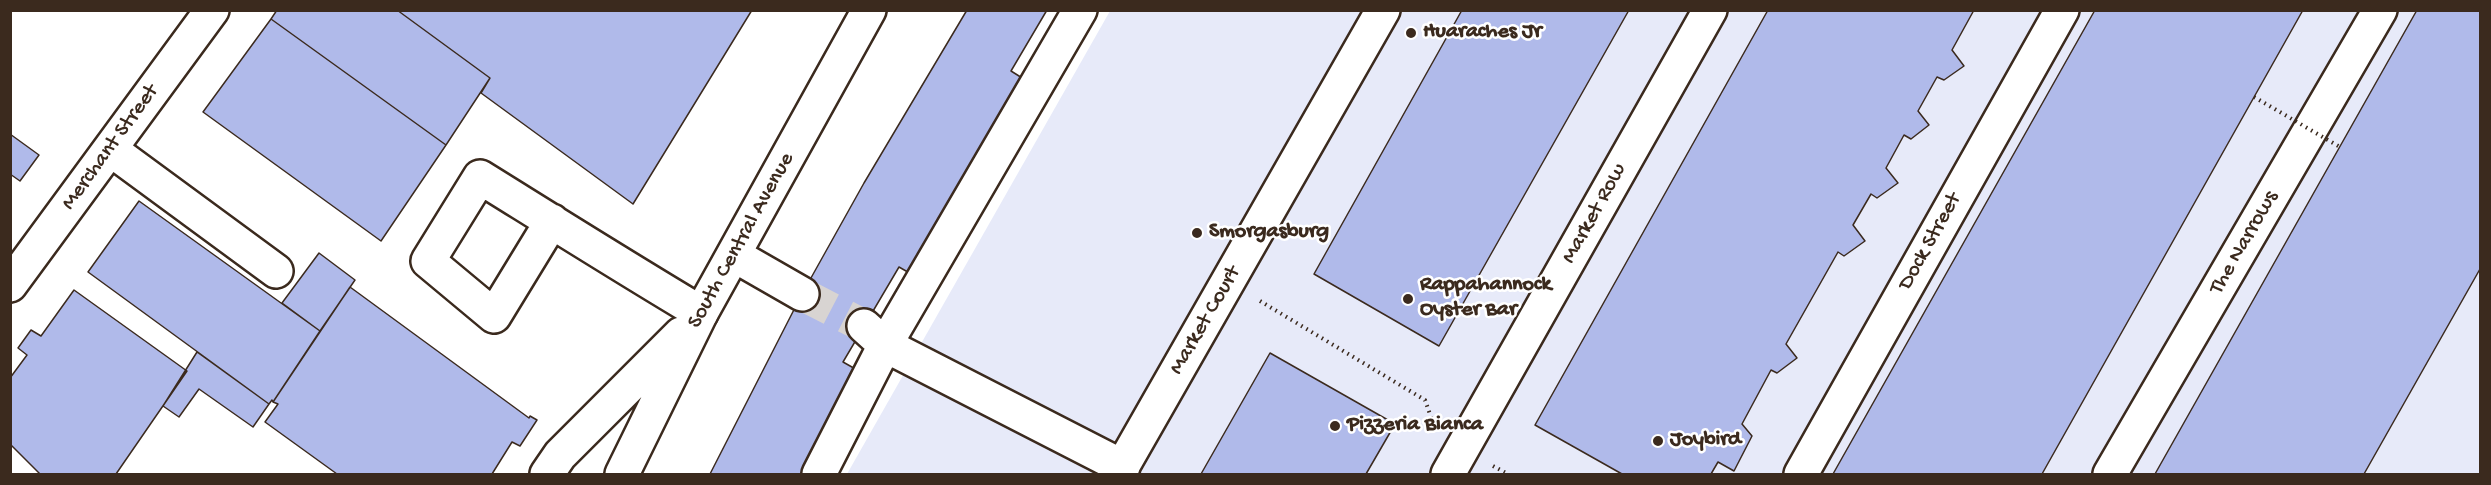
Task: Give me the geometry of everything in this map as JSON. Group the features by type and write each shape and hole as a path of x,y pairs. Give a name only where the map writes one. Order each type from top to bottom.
{"main road":[{"name":"Merchant Street","path":"10,285 212,10"},
{"name":"South Central Avenue","path":"622,474 701,313 869,10"},
{"path":"819,474 874,335 1080,10"},
{"name":"Market Court","path":"1120,471 1383,10"},
{"name":"Market Row","path":"1455,462 1710,10"},
{"name":"Dock Street","path":"1801,474 2062,10"},
{"name":"The Narrows","path":"2110,474 2380,10"},
{"path":"110,149 276,271"},
{"path":"547,474 560,455 701,313 552,222"},
{"path":"734,255 802,294"},
{"path":"874,335 1120,471"}],"path":[{"path":"2254,98 2340,147"},
{"path":"1228,282 1425,400 1434,426"}],"shaded area":[{"path":"1110,11 2480,11 2480,474 847,474"}],"building":[{"path":"277,10 397,10 490,78 446,145 271,19"},
{"path":"397,10 752,10 633,204 481,93 490,78"},
{"path":"967,10 1047,10 1011,71 1027,81 913,275 899,267 843,362 859,371 807,474 710,474 802,294 864,183"},
{"path":"1462,10 1629,10 1439,346 1314,274"},
{"path":"1768,10 1974,10 1952,50 1964,66 1944,80 1937,77 1918,111 1929,125 1911,139 1904,135 1886,168 1898,183 1877,198 1871,194 1853,225 1865,241 1844,256 1838,252 1786,344 1797,358 1777,373 1771,370 1742,424 1752,436 1734,471 1718,462 1711,474 1622,474 1535,425"},
{"path":"2095,10 2303,10 2042,474 1833,474"},
{"path":"2417,10 2480,10 2480,269 2364,474 2155,474"},
{"path":"271,19 446,145 381,241 203,112"},
{"path":"10,134 39,155 20,181 10,174"},
{"path":"139,201 320,331 273,402 272,400 269,404 88,272"},
{"path":"319,253 355,280 320,331 282,303"},
{"path":"350,287 529,418 530,416 537,420 520,446 512,442 492,474 337,474 265,422 278,404 273,402"},
{"path":"74,290 187,371 116,474 40,474 10,444 10,378 27,355 18,348 31,330 41,336"},
{"path":"197,352 269,404 253,427 199,389 179,417 163,406"},
{"path":"1270,353 1395,424 1366,474 1201,474"}],"tunnel":[{"path":"802,294 864,326"}],"place":[{"name":"Huaraches Jr","path":"1411,33"},
{"name":"Smorgasburg","path":"1197,233"},
{"name":"Rappahannock Oyster Bar","path":"1408,299"},
{"name":"Pizzeria Bianca","path":"1335,426"},
{"name":"Joybird","path":"1658,441"}]}
